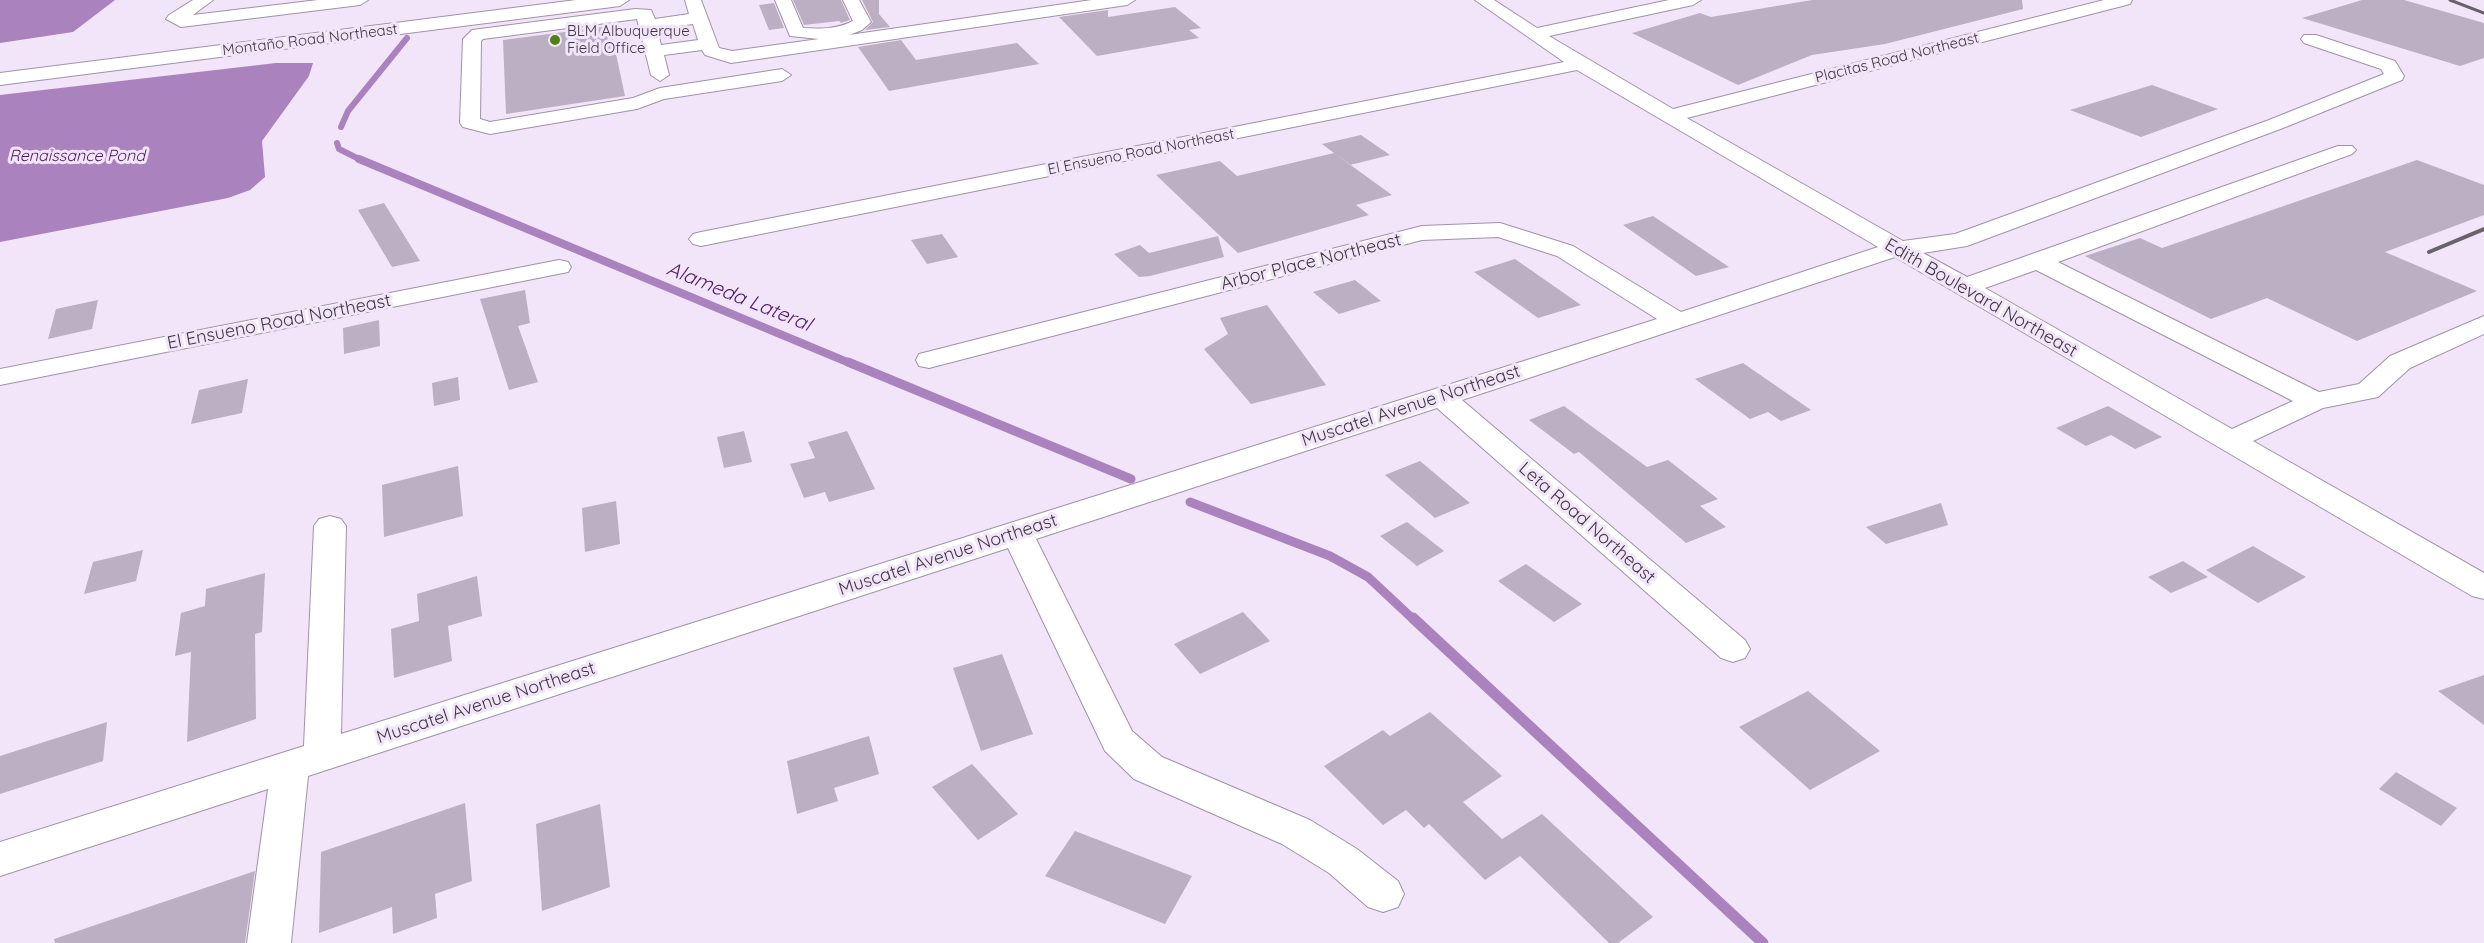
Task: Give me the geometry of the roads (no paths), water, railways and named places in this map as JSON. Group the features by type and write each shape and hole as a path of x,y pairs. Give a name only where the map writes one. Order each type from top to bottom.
{"main road":[{"name":"Montaño Road Northeast","path":"0,79 522,0"},
{"name":"Montaño Road Northeast","path":"0,65 241,42 620,0"}],"street":[{"path":"205,0 175,19 181,22 360,0"},
{"path":"693,0 711,51 731,57 986,13 1127,0"},
{"path":"783,0 796,32 806,34 856,28 862,22 851,0"},
{"name":"Edith Boulevard Northeast","path":"1483,0 1580,64 2484,588"},
{"path":"1533,34 1693,0"},
{"name":"Placitas Road Northeast","path":"1670,116 2124,0"},
{"path":"241,42 253,13"},
{"path":"660,75 645,14 478,34 472,39 470,123 490,128 637,103 660,94 782,75"},
{"path":"647,25 699,18"},
{"name":"Muscatel Avenue Northeast","path":"0,859 1896,249 1959,241 2276,124 2394,76 2388,65 2310,39"},
{"path":"654,51 707,44"},
{"name":"El Ensueno Road Northeast","path":"701,239 1580,64"},
{"path":"1963,287 2345,150"},
{"name":"Arbor Place Northeast","path":"929,360 1422,233 1500,230 1565,251 1678,321"},
{"path":"2038,261 2314,401"},
{"name":"El Ensueno Road Northeast","path":"0,377 559,267"},
{"path":"2229,441 2314,401 2368,392 2400,362 2484,324"},
{"name":"Leta Road Northeast","path":"1441,397 1733,649"},
{"path":"269,943 306,761 330,526"},
{"path":"1017,533 1118,741 1148,768 1296,832 1343,861 1383,894"}],"water":[{"path":"0,0 115,0 73,32 0,43"},
{"name":"Renaissance Pond","path":"276,63 313,63 309,76 262,141 265,177 250,190 228,198 0,242 0,95"}],"waterway":[{"path":"341,127 348,111 407,38"},
{"name":"Alameda Lateral","path":"337,143 339,149 359,159"},
{"name":"Alameda Lateral","path":"359,159 852,364"},
{"name":"Alameda Lateral","path":"359,159 363,161"},
{"name":"Alameda Lateral","path":"848,362 1131,479"},
{"path":"1190,502 1330,556 1368,577 1414,620"},
{"path":"1413,618 1763,943"}],"railway":[{"path":"2450,0 2484,13"},
{"path":"2429,252 2484,229"}],"place":[{"name":"BLM Albuquerque Field Office","path":"555,40"}]}
